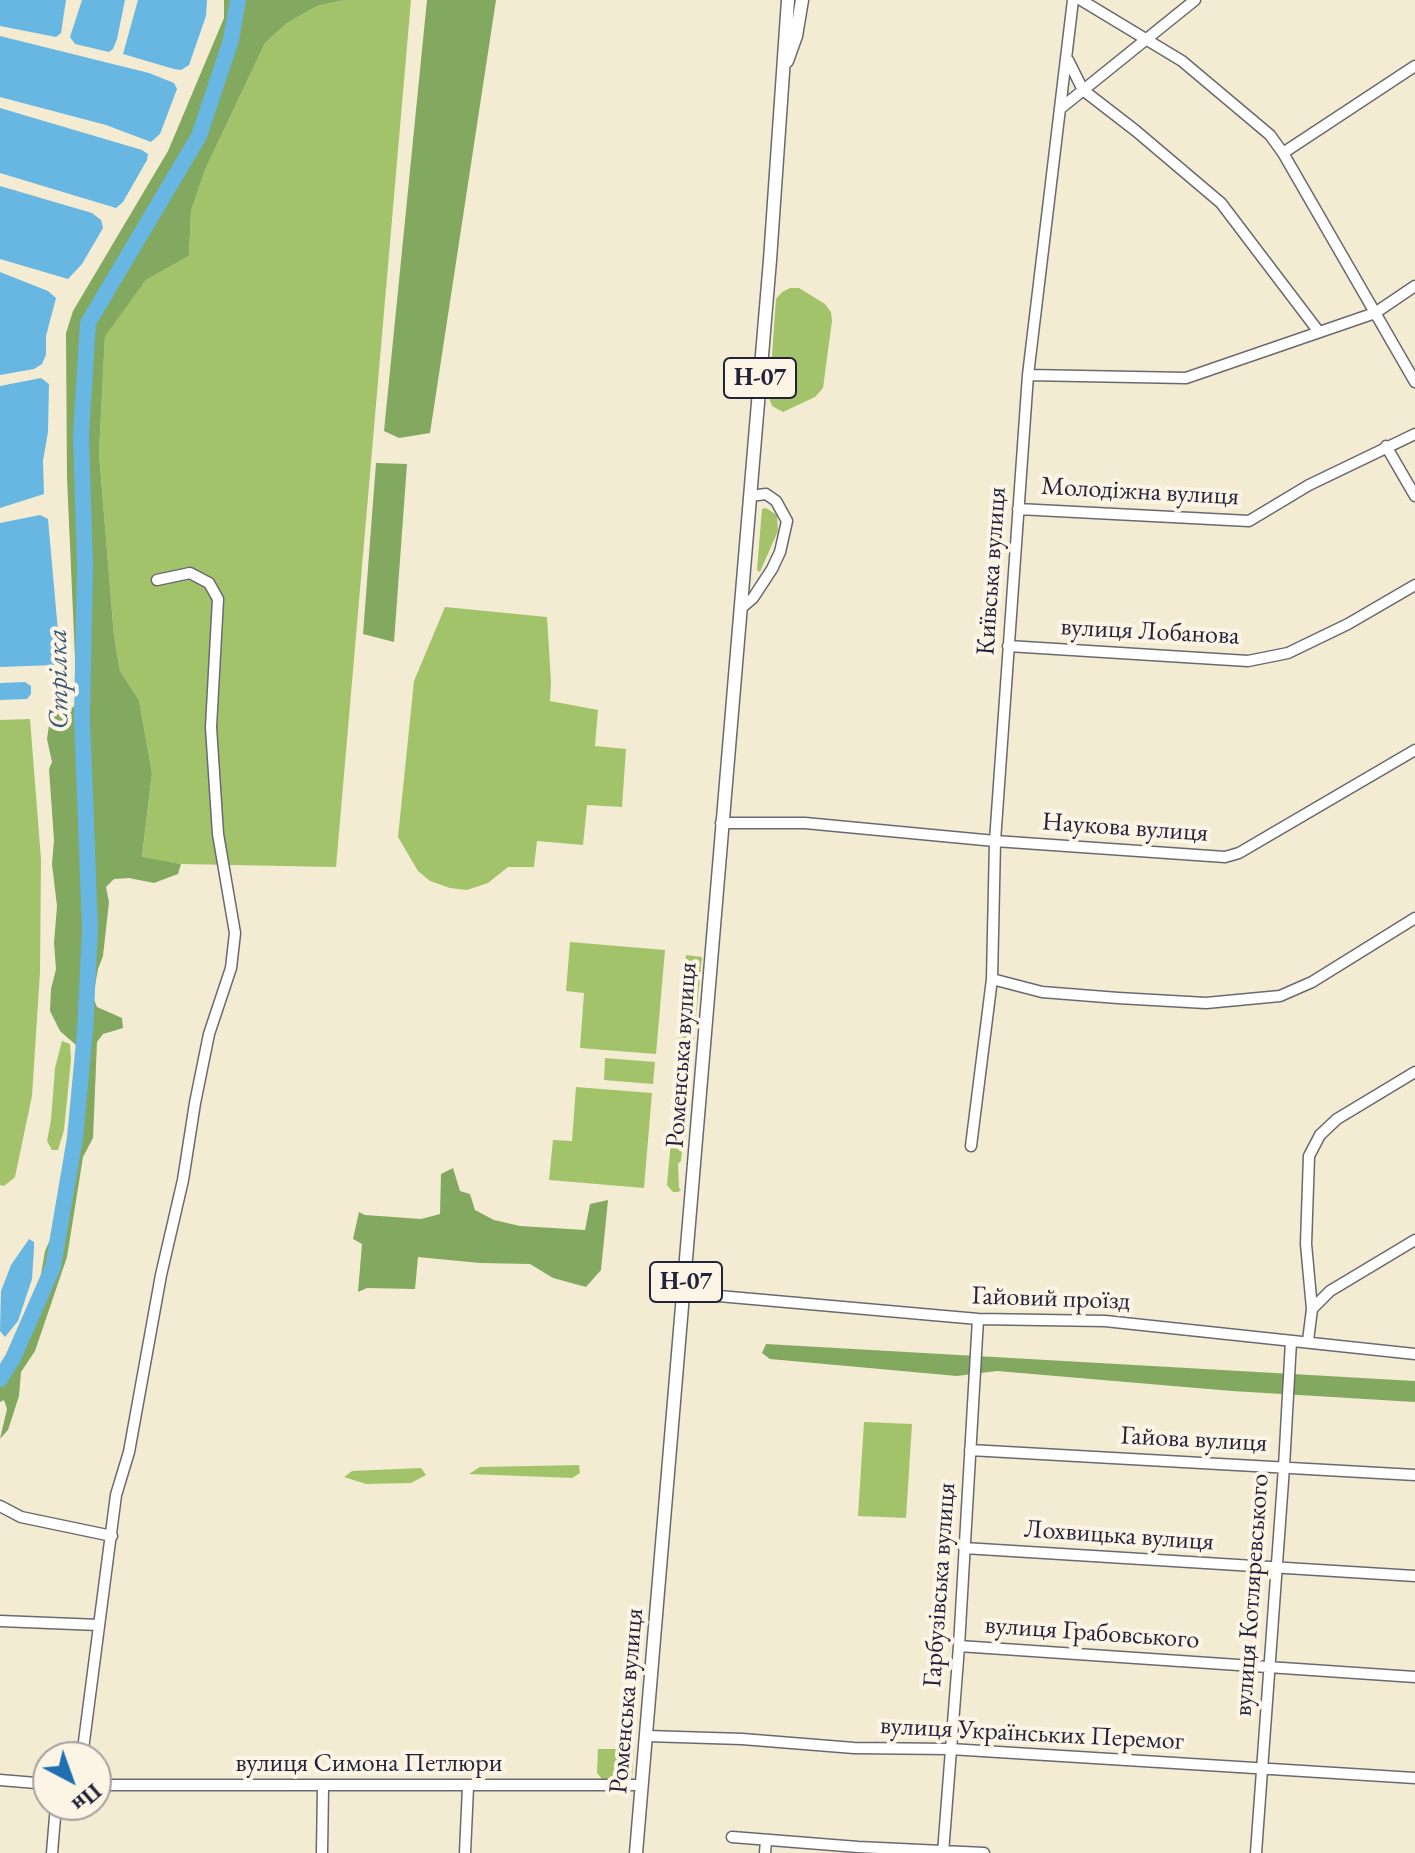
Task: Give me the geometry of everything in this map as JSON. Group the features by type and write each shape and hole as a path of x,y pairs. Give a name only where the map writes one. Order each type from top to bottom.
{"main road":[{"name":"Н-07","path":"785,68 796,36 802,0"},
{"name":"Н-07","path":"785,4 785,68"},
{"name":"Роменська вулиця","path":"636,1853 785,68"}],"street":[{"name":"Київська вулиця","path":"971,1146 992,979 995,841 1028,375 1073,0"},
{"path":"1081,0 1182,61 1270,135 1415,382"},
{"path":"1061,108 1195,0"},
{"path":"1067,58 1083,90 1221,203 1319,332"},
{"path":"1283,153 1415,66"},
{"path":"1028,375 1186,378 1375,313 1415,286"},
{"name":"Молодіжна вулиця","path":"1018,509 1249,521 1309,485 1415,434"},
{"path":"1386,446 1415,496"},
{"path":"740,609 753,598 772,569 780,552 787,521 776,501 766,494 750,496"},
{"path":"84,1741 116,1495 129,1452 206,1048 231,968 235,933 218,834 211,727 218,599 209,583 190,573 157,580"},
{"name":"вулиця Лобанова","path":"1008,646 1248,661 1288,653 1348,624 1415,585"},
{"name":"Наукова вулиця","path":"721,823 805,823 995,841 1225,857 1239,853 1415,750"},
{"path":"992,979 1042,992 1118,998 1206,1003 1280,996 1312,982 1415,918"},
{"path":"1308,1341 1312,1309 1306,1244 1309,1156 1320,1135 1337,1119 1415,1072"},
{"path":"1312,1309 1330,1291 1415,1240"},
{"name":"Гайовий проїзд","path":"685,1293 978,1319 1105,1321 1415,1354"},
{"name":"Гарбузівська вулиця","path":"943,1852 959,1646 978,1319"},
{"name":"вулиця Котляревського","path":"1256,1853 1291,1341"},
{"name":"Гайова вулиця","path":"970,1450 1415,1475"},
{"path":"0,1506 21,1517 112,1536"},
{"name":"Лохвицька вулиця","path":"964,1548 1415,1576"},
{"path":"0,1621 99,1625"},
{"name":"вулиця Грабовського","path":"959,1646 1415,1677"},
{"name":"вулиця Українських Перемог","path":"647,1736 742,1739 854,1748 950,1749 1415,1778"},
{"path":"0,1780 32,1783"},
{"name":"вулиця Симона Петлюри","path":"112,1785 642,1785"},
{"path":"322,1853 323,1787"},
{"path":"465,1853 468,1787"},
{"path":"52,1853 55,1821"},
{"path":"732,1837 858,1850 984,1853"},
{"path":"765,1853 766,1841"}],"green space":[{"path":"224,0 345,0 317,6 287,23 265,43 205,170 191,211 189,256 146,280 105,336 99,453 114,636 120,671 139,700 152,773 142,857 181,864 178,874 154,883 129,878 114,879 106,887 109,902 103,956 93,997 97,1007 122,1018 123,1028 103,1034 97,1042 93,1138 83,1157 67,1257 35,1351 21,1372 19,1396 8,1430 0,1439 7,1409 4,1400 0,1402 0,1371 16,1346 39,1286 45,1251 57,1224 78,1121 72,1101 77,1046 60,1031 50,1011 56,969 54,943 57,906 52,864 54,840 49,769 52,762 47,739 51,711 55,708 72,708 77,703 67,478 66,333 73,311 168,151 224,18"},
{"path":"345,0 411,0 336,867 181,864 142,858 152,773 139,700 120,671 114,636 99,453 105,335 146,280 189,256 191,211 205,170 265,43 287,23 317,6"},
{"path":"427,0 496,0 430,433 399,438 384,431"},
{"path":"790,288 799,288 825,304 831,312 832,321 823,388 815,397 783,412 772,406 769,398 776,299"},
{"path":"376,463 407,464 394,642 363,634"},
{"path":"766,508 777,515 778,531 760,572 757,570 762,509"},
{"path":"445,607 547,617 550,701 598,710 595,746 626,749 622,807 587,805 583,845 537,841 534,867 508,867 488,883 467,890 430,881 418,871 398,837 414,681"},
{"path":"30,719 41,859 40,972 32,1096 15,1177 4,1186 0,1185 0,720"},
{"path":"570,942 665,950 656,1054 580,1048 584,993 566,991"},
{"path":"686,955 702,957 692,1056 677,1054"},
{"path":"62,1041 70,1044 71,1060 64,1130 58,1150 52,1150 47,1141 55,1068"},
{"path":"605,1058 655,1062 653,1084 604,1080"},
{"path":"576,1087 652,1093 644,1188 549,1180 553,1140 572,1141"},
{"path":"675,1096 690,1097 687,1133 678,1164 681,1190 678,1192 673,1192 667,1185"},
{"path":"453,1168 460,1191 470,1194 475,1210 494,1220 520,1226 585,1230 590,1204 608,1200 601,1270 586,1287 553,1278 530,1264 418,1257 415,1289 367,1288 358,1292 362,1244 353,1239 359,1212 421,1219 440,1214 441,1174"},
{"path":"766,1344 1415,1381 1415,1402 1232,1391 997,1371 957,1376 770,1359 762,1353"},
{"path":"864,1422 912,1424 906,1518 858,1516"},
{"path":"579,1465 580,1473 572,1478 469,1474 480,1467"},
{"path":"421,1468 426,1475 411,1483 366,1484 344,1477 352,1471"},
{"path":"598,1749 634,1749 632,1778 602,1779 597,1773"}],"water":[{"path":"0,0 66,0 61,33 56,37 0,26"},
{"path":"82,0 125,0 117,39 109,52 75,44 70,37"},
{"path":"138,0 207,0 206,16 189,65 181,70 174,69 123,54"},
{"path":"0,36 149,73 174,83 177,89 160,134 151,142 106,125 0,97"},
{"path":"0,108 142,150 148,154 147,160 123,202 116,208 0,173"},
{"path":"0,186 92,213 101,220 103,228 82,264 68,279 0,259"},
{"path":"0,272 48,291 56,298 42,364 34,369 0,375"},
{"path":"41,378 49,384 48,432 43,461 44,494 0,508 0,386"},
{"path":"40,515 48,519 60,654 55,665 0,667 0,523"},
{"path":"25,682 31,686 27,699 0,700 0,683"},
{"path":"29,1239 34,1242 32,1279 18,1321 5,1337 0,1331 1,1291 11,1265"}],"waterway":[{"name":"Стрілка","path":"0,1379 13,1358 53,1267 75,1138 85,1031 90,929 82,718 85,566 81,435 88,323 199,136 231,40 238,0"}]}
